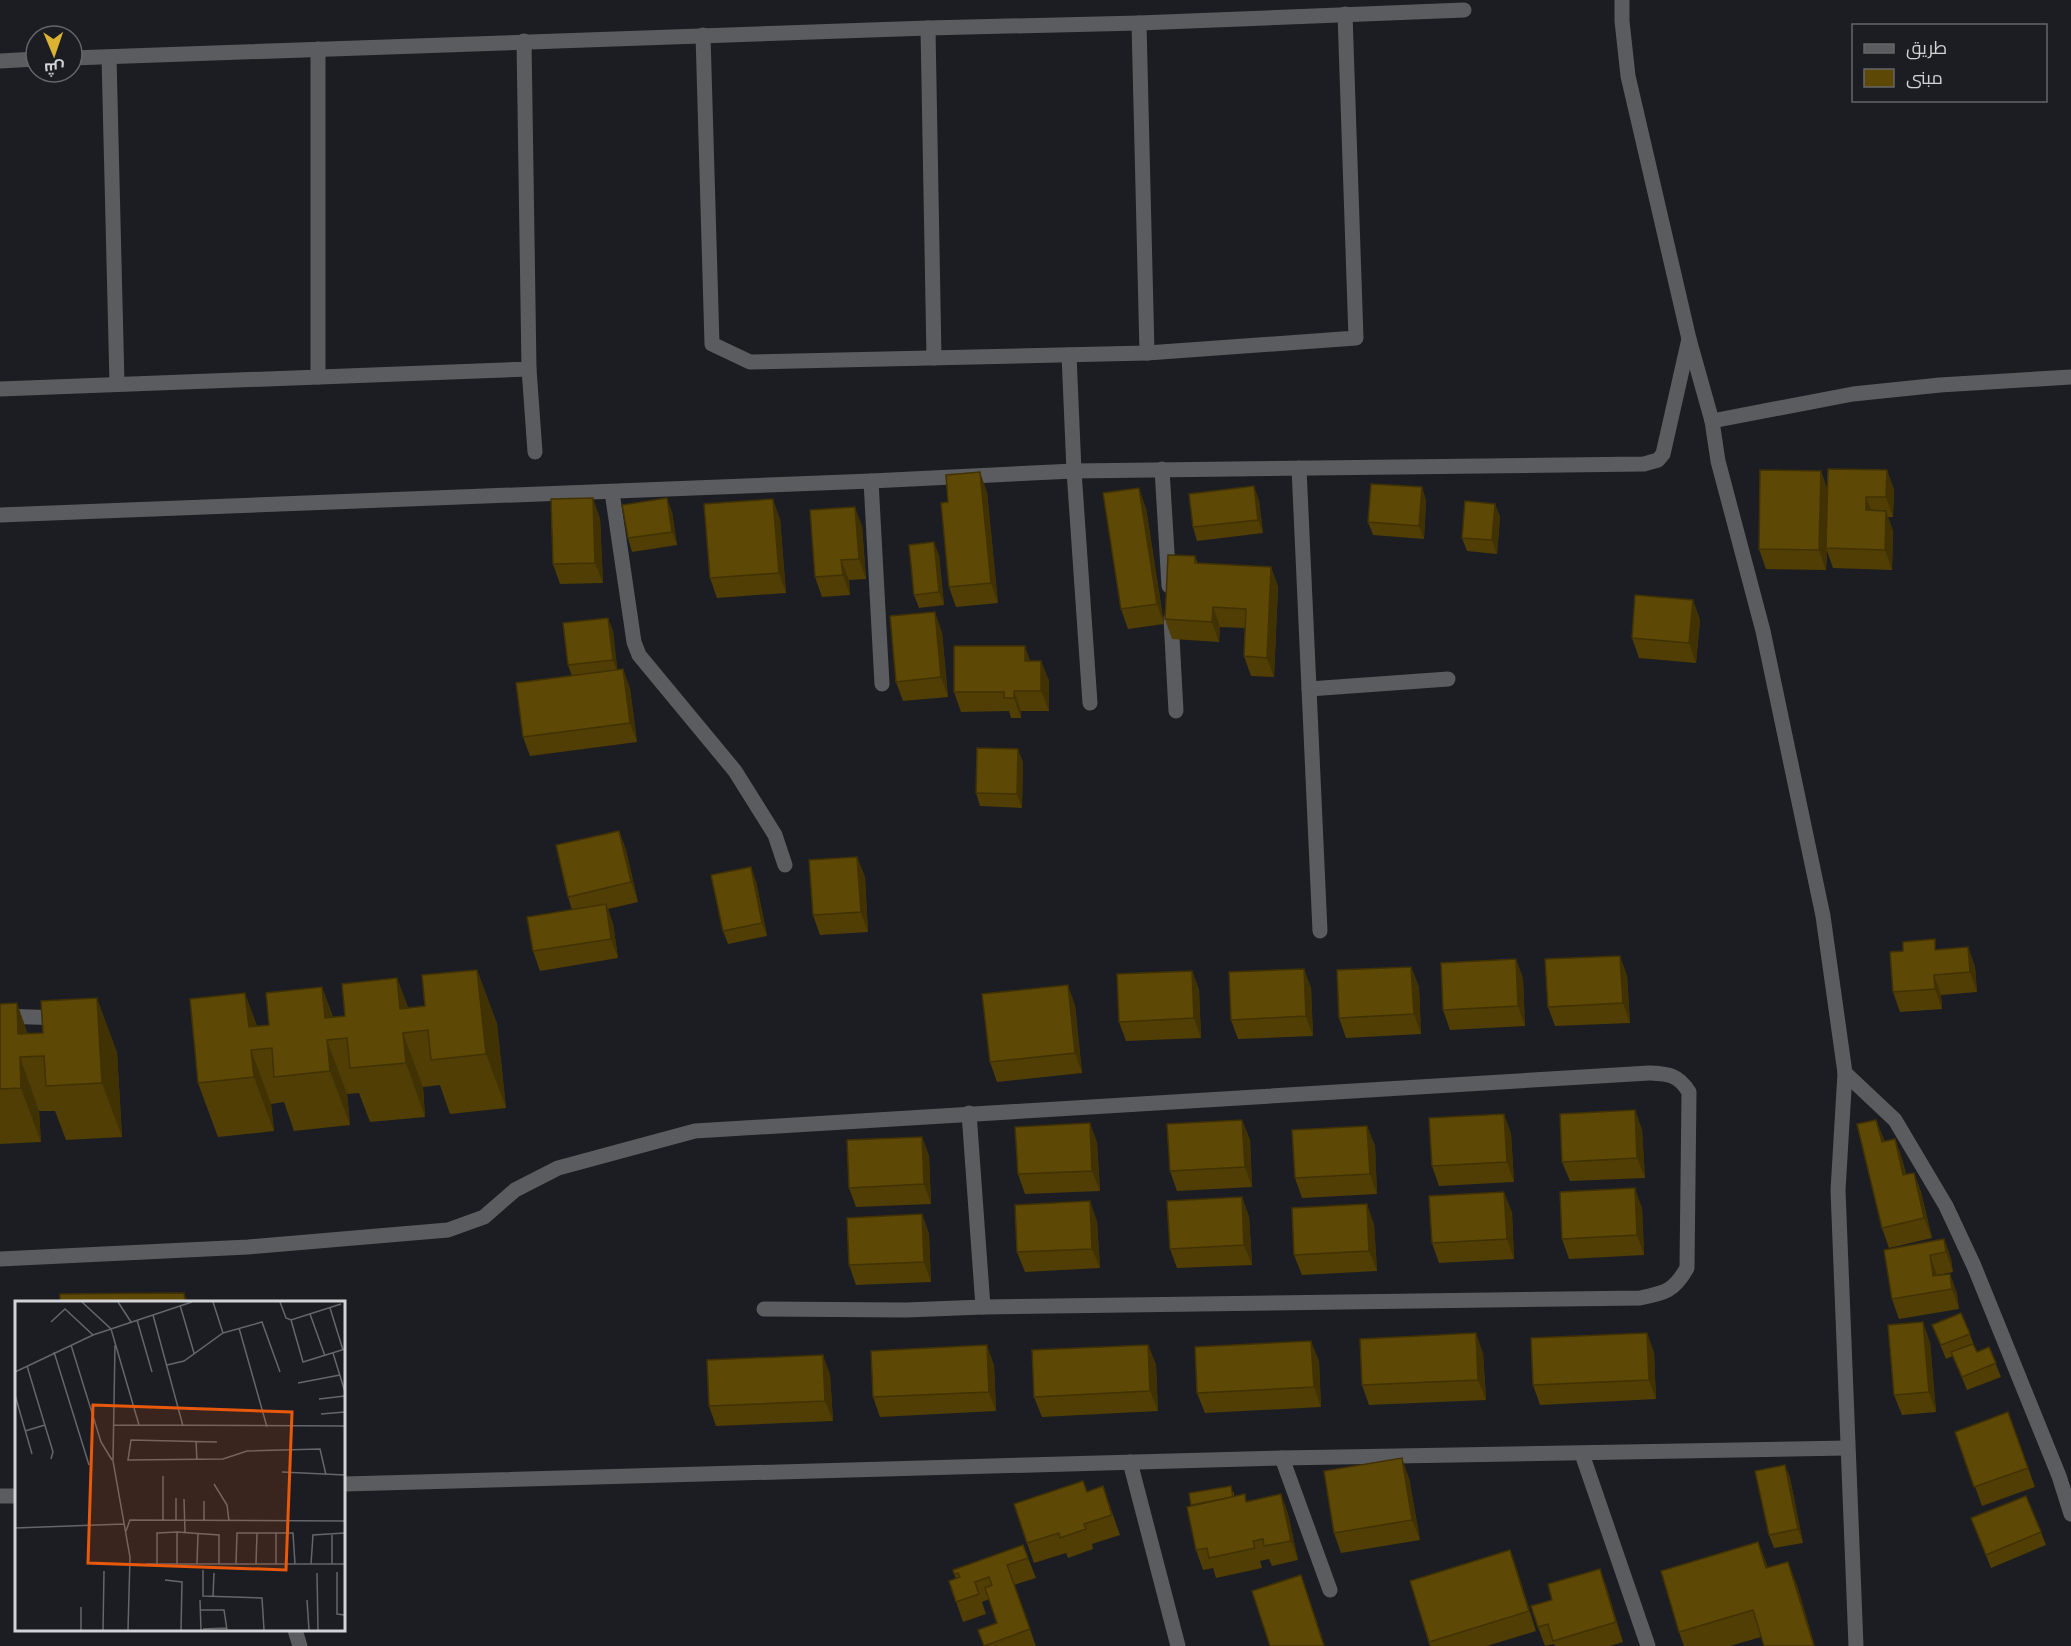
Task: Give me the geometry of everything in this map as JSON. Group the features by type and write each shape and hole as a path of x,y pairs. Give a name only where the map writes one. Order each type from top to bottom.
{"street":[{"path":"1622,0 1628,75 1689,339 1712,421 1718,461 1763,631 1823,916 1845,1073 1838,1190 1856,1646"},
{"path":"84,58 703,35 1139,24 1464,10"},
{"path":"703,35 712,344 750,362 1147,353 1356,338 1345,14"},
{"path":"1139,24 1147,353"},
{"path":"928,28 934,358"},
{"path":"524,41 529,369 535,452"},
{"path":"318,49 318,377"},
{"path":"109,57 117,384"},
{"path":"0,61 24,60"},
{"path":"0,515 871,482 1074,471 1652,463 1663,454 1689,339"},
{"path":"1069,355 1074,471 1090,703"},
{"path":"0,389 529,369"},
{"path":"1712,421 1853,394 1941,385 2071,377"},
{"path":"1299,468 1320,931"},
{"path":"1162,469 1176,711"},
{"path":"871,482 882,684"},
{"path":"612,492 634,642 639,655 735,771 775,835 786,865"},
{"path":"1309,689 1448,679"},
{"path":"0,1016 75,1018"},
{"path":"0,1259 248,1247 448,1230 484,1217 515,1190 558,1168 694,1131 1649,1073 1667,1074 1682,1080 1689,1092 1687,1268 1678,1284 1663,1294 1640,1298 906,1310 764,1309"},
{"path":"1845,1073 1895,1120 1946,1206 1974,1266 2059,1476 2071,1514"},
{"path":"969,1113 983,1307"},
{"path":"345,1484 1282,1458 1847,1448"},
{"path":"1582,1454 1648,1646"},
{"path":"1282,1458 1330,1590"},
{"path":"1130,1462 1178,1646"},
{"path":"296,1631 300,1646"}],"building":[{"path":"1828,469 1887,470 1886,497 1866,497 1866,510 1886,511 1885,550 1826,548"},
{"path":"1760,470 1821,471 1819,550 1759,549"},
{"path":"980,472 991,583 949,587 941,503 948,502 946,475"},
{"path":"1371,484 1422,487 1419,526 1368,522"},
{"path":"1254,486 1258,520 1193,527 1189,494"},
{"path":"1139,488 1157,604 1121,609 1103,493"},
{"path":"593,498 595,563 553,564 551,499"},
{"path":"667,498 672,532 628,538 622,505"},
{"path":"773,499 779,573 710,578 704,504"},
{"path":"1465,501 1495,504 1492,540 1462,538"},
{"path":"855,507 859,559 841,560 843,575 815,577 810,510"},
{"path":"934,542 939,592 914,595 909,545"},
{"path":"1168,555 1195,556 1195,563 1271,567 1267,658 1244,656 1246,609 1213,607 1212,622 1165,619"},
{"path":"1635,595 1693,600 1689,643 1632,638"},
{"path":"935,612 941,677 896,682 890,616"},
{"path":"608,618 613,660 568,665 563,623"},
{"path":"954,646 1025,646 1025,661 1041,661 1041,691 1014,691 1014,698 1004,698 1004,692 954,692"},
{"path":"623,669 630,723 523,737 516,683"},
{"path":"977,748 1018,749 1017,794 976,793"},
{"path":"619,831 631,882 568,897 556,845"},
{"path":"857,857 861,912 813,915 809,860"},
{"path":"751,867 762,923 723,931 711,875"},
{"path":"606,904 611,939 533,951 527,917"},
{"path":"1935,939 1935,950 1968,947 1970,972 1934,975 1935,989 1893,992 1890,952 1903,951 1903,942"},
{"path":"1620,956 1623,1003 1548,1007 1545,959"},
{"path":"1516,959 1518,1006 1443,1010 1441,963"},
{"path":"1411,967 1414,1014 1339,1018 1337,970"},
{"path":"1304,969 1306,1016 1231,1020 1229,972"},
{"path":"477,970 486,1054 431,1060 428,1030 403,1033 406,1063 350,1068 347,1038 327,1040 330,1071 274,1077 272,1048 251,1050 254,1077 198,1083 190,999 245,993 249,1027 269,1025 266,993 322,987 325,1018 345,1016 342,984 397,978 400,1009 425,1006 422,975"},
{"path":"1192,971 1194,1018 1119,1022 1117,974"},
{"path":"1068,985 1075,1053 990,1062 982,994"},
{"path":"97,998 102,1083 46,1086 44,1056 20,1057 21,1088 0,1089 0,1004 17,1003 18,1034 43,1033 41,1001"},
{"path":"1635,1110 1637,1158 1562,1162 1560,1114"},
{"path":"1504,1114 1507,1162 1432,1166 1429,1118"},
{"path":"1242,1120 1245,1167 1170,1171 1167,1124"},
{"path":"1876,1120 1882,1142 1895,1139 1903,1175 1914,1173 1924,1218 1882,1228 1857,1124"},
{"path":"1090,1123 1092,1171 1018,1174 1015,1127"},
{"path":"1367,1126 1370,1174 1295,1178 1292,1130"},
{"path":"922,1137 924,1184 849,1188 847,1140"},
{"path":"1635,1188 1637,1235 1562,1239 1560,1192"},
{"path":"1504,1192 1507,1239 1432,1243 1429,1196"},
{"path":"1242,1197 1244,1245 1170,1249 1167,1201"},
{"path":"1090,1201 1092,1249 1017,1252 1015,1205"},
{"path":"1367,1204 1369,1251 1294,1255 1292,1208"},
{"path":"922,1214 924,1262 849,1265 847,1218"},
{"path":"1944,1239 1946,1252 1930,1255 1933,1276 1950,1274 1952,1289 1892,1299 1884,1250"},
{"path":"184,1293 185,1301 60,1301 60,1294"},
{"path":"1961,1313 1970,1334 1941,1345 1932,1325"},
{"path":"1923,1322 1929,1392 1894,1395 1888,1325"},
{"path":"1476,1333 1478,1380 1362,1385 1360,1339"},
{"path":"1647,1333 1649,1380 1533,1385 1531,1338"},
{"path":"1311,1341 1314,1387 1197,1393 1195,1347"},
{"path":"1973,1344 1977,1352 1989,1347 1996,1363 1962,1377 1951,1352"},
{"path":"987,1345 989,1392 873,1397 871,1351"},
{"path":"1148,1345 1150,1391 1034,1397 1032,1350"},
{"path":"823,1355 825,1401 709,1406 707,1360"},
{"path":"2008,1412 2028,1468 1974,1487 1955,1432"},
{"path":"1402,1458 1412,1520 1334,1533 1324,1471"},
{"path":"1785,1465 1798,1529 1769,1535 1755,1471"},
{"path":"1083,1481 1087,1492 1103,1486 1112,1515 1084,1524 1086,1529 1060,1538 1059,1533 1027,1543 1014,1504"},
{"path":"1231,1486 1233,1497 1191,1505 1189,1493"},
{"path":"1245,1494 1246,1502 1281,1494 1291,1541 1264,1546 1263,1539 1253,1541 1255,1548 1209,1558 1207,1548 1196,1550 1187,1507"},
{"path":"2026,1496 2041,1532 1986,1555 1971,1518"},
{"path":"1758,1542 1766,1568 1788,1562 1814,1646 1764,1646 1753,1610 1679,1632 1661,1571"},
{"path":"1023,1545 1028,1558 1007,1565 1030,1629 984,1646 978,1630 997,1623 985,1588 992,1585 989,1577 975,1582 979,1594 956,1602 949,1581 960,1577 958,1573 954,1574 953,1570"},
{"path":"1510,1550 1529,1611 1429,1642 1410,1581"},
{"path":"1600,1569 1616,1622 1553,1641 1548,1624 1538,1627 1531,1606 1552,1600 1548,1584"},
{"path":"1301,1575 1324,1646 1270,1646 1252,1591"}]}
